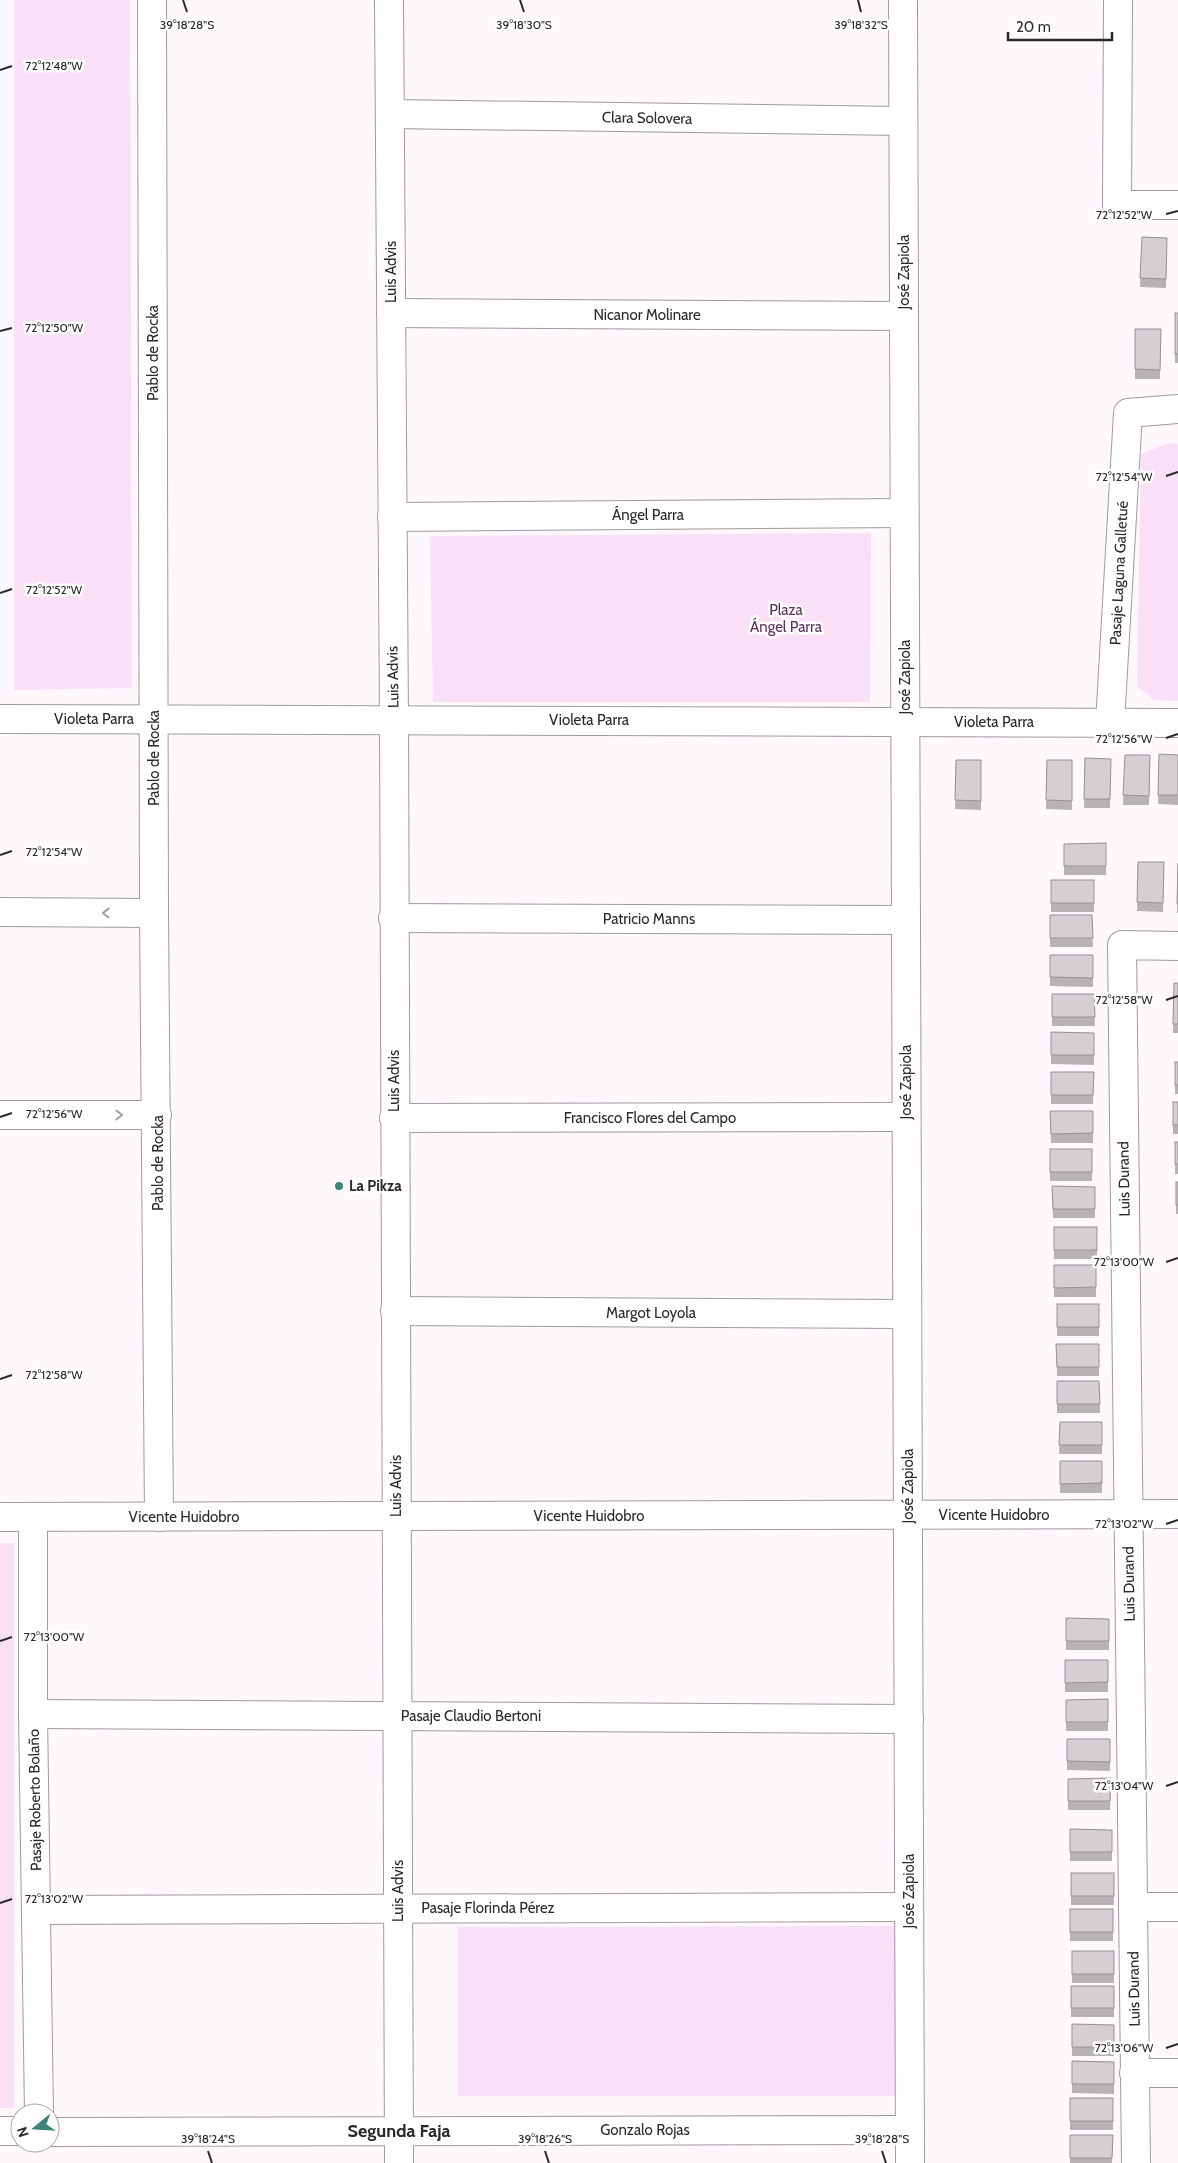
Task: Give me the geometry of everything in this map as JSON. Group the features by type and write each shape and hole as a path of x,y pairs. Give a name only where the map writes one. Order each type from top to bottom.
{"street":[{"name":"Pablo de Rocka","path":"152,0 154,913 159,1517"},
{"name":"Luis Advis","path":"389,0 394,720 393,918 399,2163"},
{"name":"José Zapiola","path":"903,0 910,2163"},
{"path":"1118,0 1117,205 1178,205"},
{"name":"Clara Solovera","path":"390,114 903,122"},
{"name":"Nicanor Molinare","path":"391,313 904,316"},
{"name":"Pasaje Laguna Galletué","path":"1110,723 1128,413 1178,409"},
{"name":"Ángel Parra","path":"392,517 904,513"},
{"name":"Violeta Parra","path":"0,719 154,718 1178,723"},
{"path":"0,912 154,913"},
{"name":"Patricio Manns","path":"393,918 906,920"},
{"name":"Luis Durand","path":"1136,2163 1122,945 1178,946"},
{"path":"0,1115 157,1115"},
{"name":"Francisco Flores del Campo","path":"394,1118 906,1117"},
{"name":"Margot Loyola","path":"395,1311 907,1314"},
{"name":"Vicente Huidobro","path":"0,1517 1178,1514"},
{"name":"Pasaje Roberto Bolaño","path":"32,1517 39,2103"},
{"name":"Pasaje Claudio Bertoni","path":"33,1714 909,1719"},
{"name":"Pasaje Florinda Pérez","path":"37,1910 909,1907"},
{"path":"1133,1907 1178,1907"},
{"path":"1134,2073 1178,2074"},
{"name":"Gonzalo Rojas","path":"60,2132 910,2130"}],"green space":[{"path":"14,0 130,0 132,688 14,690"},
{"path":"1169,443 1178,444 1178,701 1154,700 1137,686 1141,454"},
{"name":"Plaza Ángel Parra","path":"871,533 870,702 433,702 430,536"},
{"path":"0,1543 14,1543 14,2103 10,2103 10,2108 0,2108"},
{"path":"897,1926 897,2096 458,2096 458,1927"}],"building":[{"path":"1142,237 1167,238 1166,279 1140,278"},
{"path":"1175,313 1178,313 1178,354 1175,354"},
{"path":"1135,329 1161,329 1160,370 1135,369"},
{"path":"1159,754 1178,755 1178,795 1158,795"},
{"path":"1125,755 1150,755 1149,796 1123,795"},
{"path":"1085,758 1111,759 1110,799 1084,799"},
{"path":"956,760 981,760 981,801 955,800"},
{"path":"1047,760 1072,760 1072,801 1046,800"},
{"path":"1106,843 1106,866 1064,866 1064,844"},
{"path":"1138,862 1164,862 1163,903 1137,902"},
{"path":"1178,863 1178,904 1177,904"},
{"path":"1051,880 1094,880 1094,903 1051,903"},
{"path":"1050,915 1092,915 1093,938 1050,938"},
{"path":"1050,955 1093,955 1093,978 1050,977"},
{"path":"1174,983 1178,983 1178,1024 1173,1024"},
{"path":"1052,994 1094,994 1095,1017 1052,1017"},
{"path":"1051,1032 1094,1033 1094,1055 1051,1055"},
{"path":"1175,1062 1178,1062 1178,1085 1175,1085"},
{"path":"1051,1072 1094,1072 1093,1095 1051,1095"},
{"path":"1173,1102 1178,1102 1178,1125 1173,1125"},
{"path":"1050,1111 1093,1111 1093,1133 1051,1134"},
{"path":"1175,1142 1178,1142 1178,1164 1175,1164"},
{"path":"1050,1149 1092,1149 1092,1172 1050,1172"},
{"path":"1176,1182 1178,1182 1178,1205 1176,1205"},
{"path":"1052,1186 1095,1187 1095,1209 1053,1209"},
{"path":"1054,1227 1097,1227 1097,1250 1054,1250"},
{"path":"1054,1265 1096,1265 1096,1287 1054,1288"},
{"path":"1057,1304 1099,1304 1099,1327 1057,1327"},
{"path":"1056,1344 1099,1344 1099,1367 1057,1367"},
{"path":"1057,1381 1099,1381 1100,1404 1057,1404"},
{"path":"1060,1422 1102,1422 1102,1445 1059,1445"},
{"path":"1060,1461 1102,1461 1102,1483 1060,1484"},
{"path":"1066,1618 1109,1619 1109,1641 1066,1641"},
{"path":"1065,1660 1108,1660 1108,1682 1065,1683"},
{"path":"1108,1699 1108,1722 1066,1722 1066,1700"},
{"path":"1067,1739 1110,1739 1110,1762 1067,1761"},
{"path":"1111,1778 1110,1801 1068,1801 1068,1779"},
{"path":"1070,1829 1112,1830 1112,1852 1070,1852"},
{"path":"1071,1873 1114,1873 1114,1896 1071,1896"},
{"path":"1070,1909 1113,1909 1113,1932 1070,1932"},
{"path":"1072,1951 1114,1951 1114,1974 1072,1974"},
{"path":"1071,1986 1114,1986 1114,2008 1071,2008"},
{"path":"1072,2024 1114,2025 1114,2047 1072,2047"},
{"path":"1072,2061 1114,2062 1114,2084 1072,2084"},
{"path":"1070,2098 1113,2098 1113,2121 1070,2121"},
{"path":"1070,2135 1113,2135 1112,2158 1070,2158"}],"place":[{"name":"La Pikza","path":"339,1186"}],"district":[{"name":"Segunda Faja","path":"399,2131"}]}
